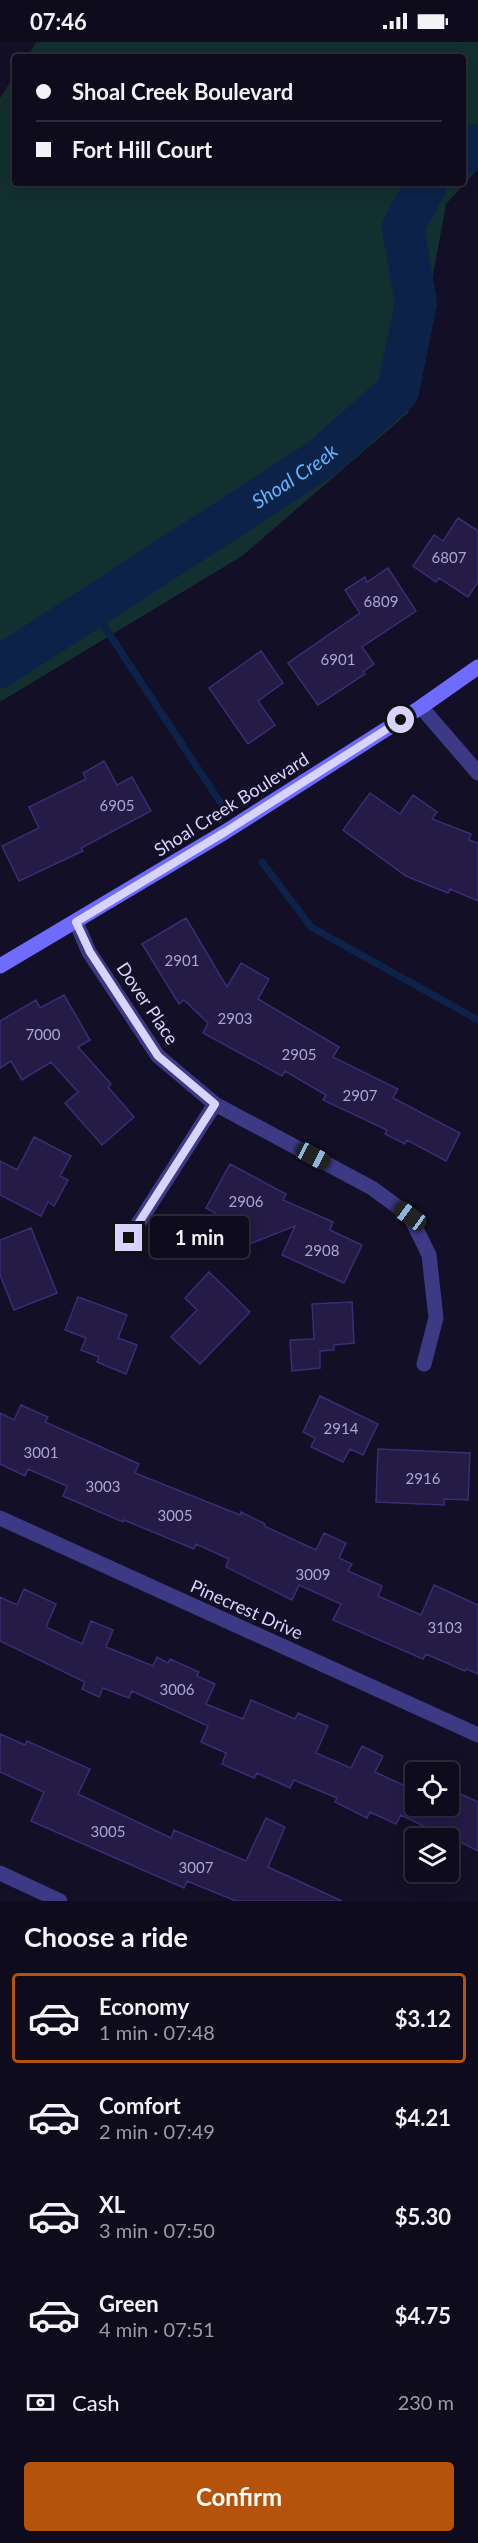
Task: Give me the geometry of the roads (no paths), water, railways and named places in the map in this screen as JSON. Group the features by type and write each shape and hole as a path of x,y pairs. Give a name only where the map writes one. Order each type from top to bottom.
{"street":[{"name":"Shoal Creek Boulevard","path":"0,966 225,832 421,707 478,667"},
{"path":"421,707 478,773"},
{"name":"Dover Place","path":"76,922 90,952 158,1056 215,1104 372,1188 410,1216 429,1255 436,1318 424,1364"},
{"path":"129,1238 215,1104"},
{"name":"Pinecrest Drive","path":"0,1518 478,1735"},
{"path":"0,1874 60,1901"}],"waterway":[{"name":"Shoal Creek","path":"466,153 478,145"},
{"name":"Shoal Creek","path":"0,667 321,459 398,391 416,303 403,227 425,186"},
{"path":"92,608 220,802"},
{"path":"262,862 311,927 478,1020"}]}
